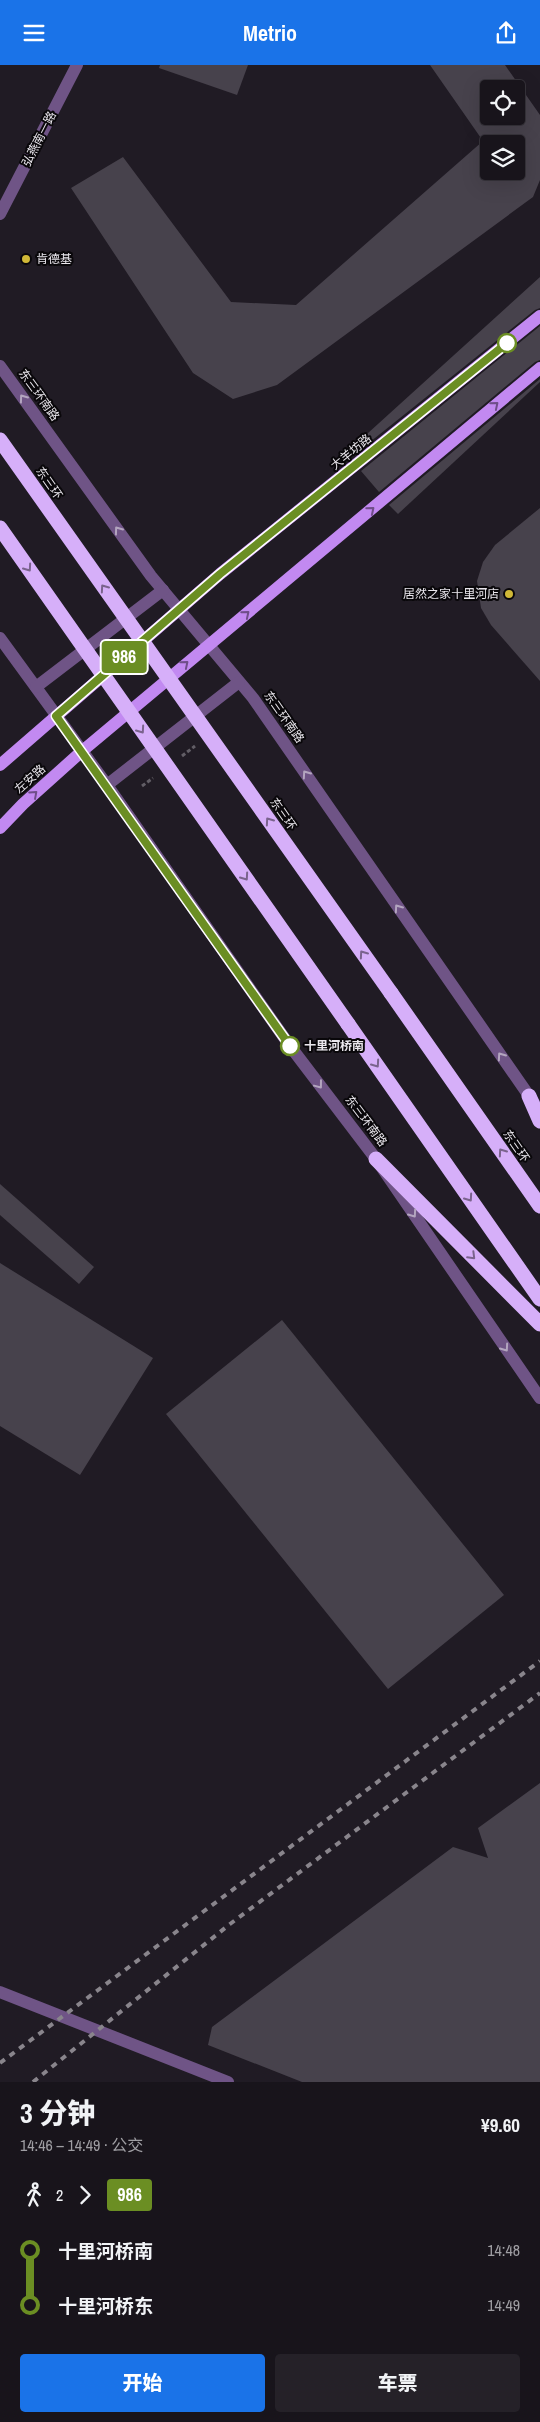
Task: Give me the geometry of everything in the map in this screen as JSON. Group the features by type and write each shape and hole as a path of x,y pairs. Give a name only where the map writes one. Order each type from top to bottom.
{"highway":[{"name":"东三环","path":"0,440 540,1206"},
{"path":"0,528 540,1299"},
{"path":"529,1096 540,1121"},
{"path":"376,1159 540,1324"}],"main road":[{"name":"大羊坊路","path":"56,716 220,574 540,316"},
{"path":"208,645 540,368"},
{"name":"左安路","path":"0,828 23,804 81,752 208,645"},
{"path":"0,765 56,716"}],"street":[{"name":"弘燕南一路","path":"0,214 77,65"},
{"name":"东三环南路","path":"0,366 163,590 253,698 540,1112"},
{"path":"36,687 163,590"},
{"name":"东三环南路","path":"0,638 81,752 107,785 290,1046 376,1159 540,1398"},
{"path":"107,785 239,682"},
{"path":"0,1992 228,2082"}],"building":[{"path":"160,65 248,65 237,95 159,68"},
{"path":"430,65 505,65 516,80 480,80 480,125 525,125 525,94 540,115 540,180 533,197 277,385 233,399 193,373 71,188 123,157 231,302 296,305 480,144 480,180 525,180 525,135 480,135 480,137"},
{"path":"540,277 540,308 535,310 350,458 346,453"},
{"path":"540,326 540,360 535,362 379,492 361,471"},
{"path":"540,379 540,382 398,514 389,505"},
{"name":"居然之家十里河店","path":"540,508 540,681 491,625 481,608 477,581 483,562 495,545"},
{"path":"0,1184 94,1267 79,1284 0,1215"},
{"path":"0,1263 153,1358 80,1475 0,1426"},
{"path":"282,1320 504,1595 388,1689 166,1414"},
{"path":"540,1783 540,2082 302,2082 208,2045 212,2027 453,1847 488,1858 478,1828"}],"railway":[{"path":"0,2063 540,1661"},
{"path":"33,2082 230,1924 540,1693"}],"bus line":[{"name":"986","path":"290,1046 107,785 56,716 220,574 507,343"}],"place":[{"name":"肯德基","path":"26,259"},
{"name":"居然之家十里河店","path":"509,594"},
{"name":"十里河桥南","path":"290,1046"}]}
